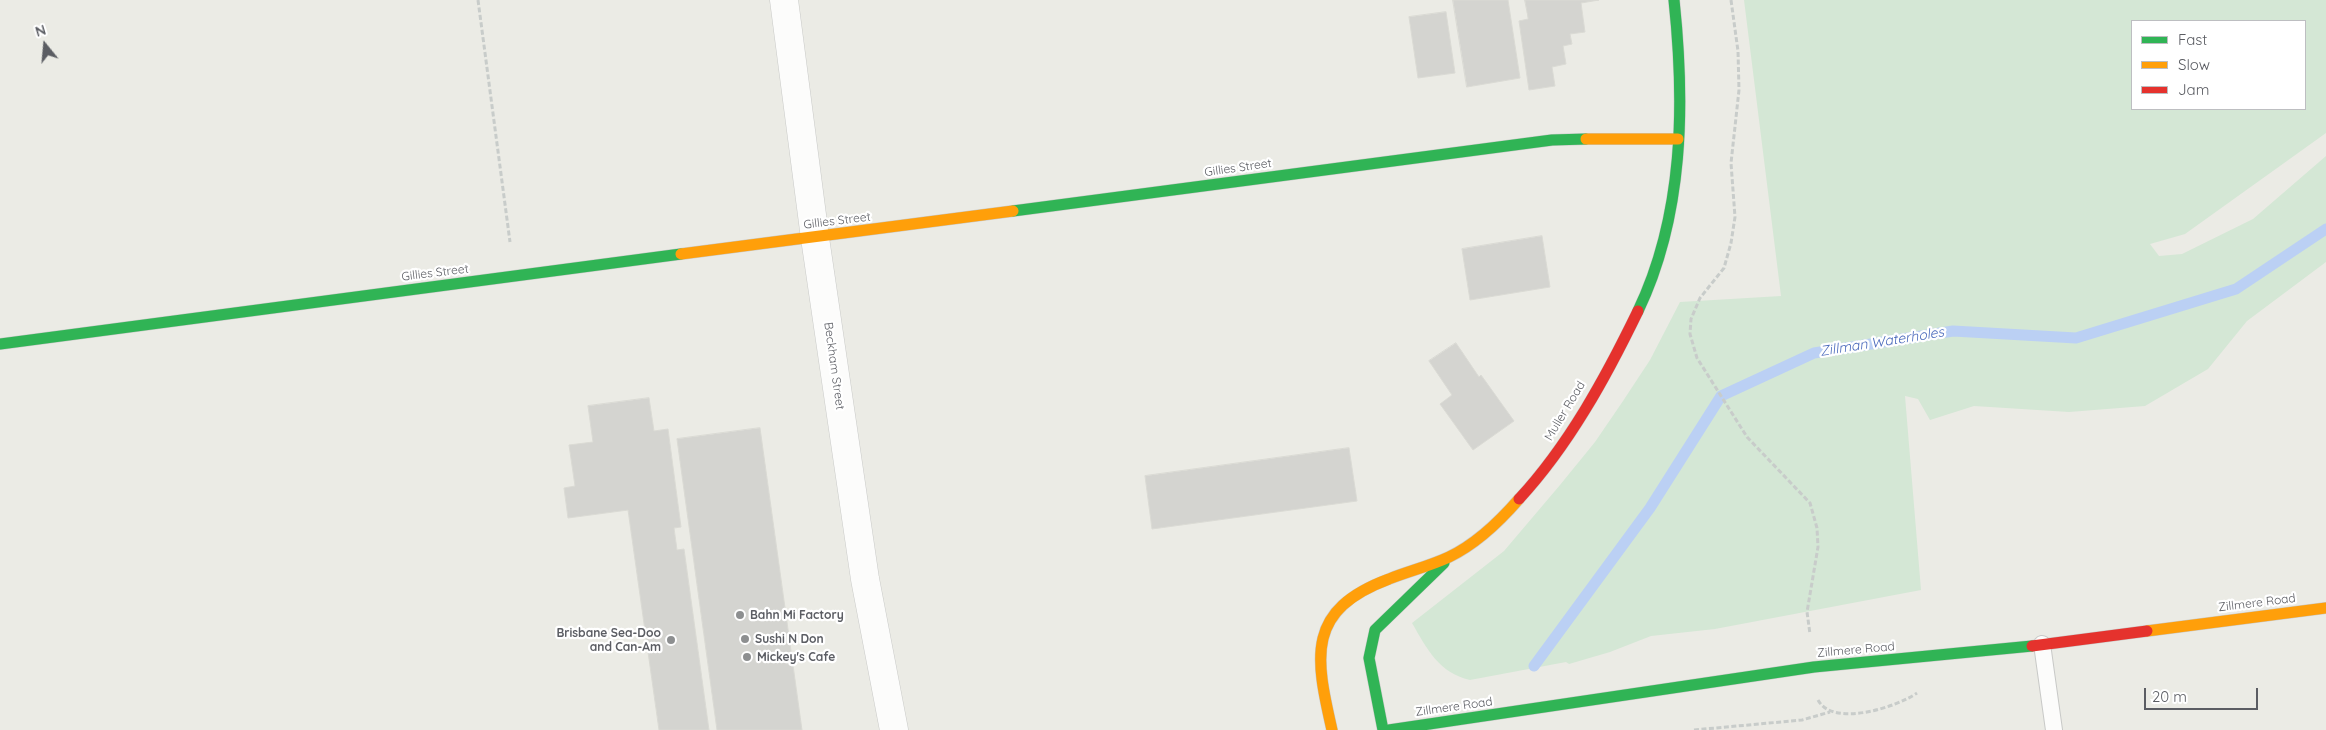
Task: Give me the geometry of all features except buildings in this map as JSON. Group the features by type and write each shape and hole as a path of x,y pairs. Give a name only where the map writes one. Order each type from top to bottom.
{"street":[{"name":"Beckham Street","path":"784,0 815,238 865,579 894,730"},
{"name":"Muller Road","path":"1332,730 1321,666 1322,637 1336,611 1366,588 1450,557 1506,514 1531,486 1562,444 1589,402 1635,317 1654,273 1666,230 1673,193 1678,139 1679,51 1674,0"},
{"name":"Gillies Street","path":"0,344 1552,140 1602,138 1678,139"},
{"path":"1383,730 1369,658 1375,630 1450,557"},
{"name":"Zillmere Road","path":"1389,730 1814,667 1992,651 2326,608"}],"lane":[{"path":"2042,644 2054,730"}],"path":[{"path":"478,0 514,277"},
{"path":"1731,0 1738,51 1739,90 1732,163 1734,217 1731,243 1724,268 1700,298 1691,319 1690,334 1698,358 1747,437 1810,503 1817,528 1818,547 1807,612 1810,637"},
{"path":"1694,730 1802,720 1830,712 1844,715 1875,709 1903,700 1920,691"},
{"path":"1818,698 1819,702 1830,712"}],"green space":[{"path":"1744,0 2326,0 2326,133 2185,234 2150,244 2159,256 2182,254 2253,219 2326,156 2326,262 2247,321 2208,369 2145,406 2069,412 1974,406 1930,420 1918,399 1905,396 1921,590 1715,629 1651,636 1610,652 1569,664 1566,662 1470,680 1450,672 1435,659 1412,623 1504,551 1560,485 1595,442 1650,360 1680,302 1781,296"}],"waterway":[{"name":"Zillman Waterholes","path":"1534,666 1650,508 1721,396 1814,353 1953,331 2076,338 2236,289 2326,229"}],"traffic: fast":[{"path":"1638,311 1665,237 1673,198 1680,119 1674,0"},
{"path":"1013,211 1552,140 1586,139"},
{"path":"0,344 681,254"},
{"path":"1383,730 1369,658 1375,630 1444,563"},
{"path":"1389,730 1814,667 2032,646"}],"traffic: slow":[{"path":"1586,139 1678,139"},
{"path":"681,254 1013,211"},
{"path":"1332,730 1322,680 1321,658 1323,638 1330,621 1343,605 1362,591 1442,560 1469,546 1496,524 1519,499"},
{"path":"2147,631 2326,608"}],"traffic: jam":[{"path":"1519,499 1554,456 1585,410 1613,361 1638,311"},
{"path":"2032,646 2147,631"}],"place":[{"name":"Bahn Mi Factory","path":"740,615"},
{"name":"Sushi N Don","path":"745,639"},
{"name":"Brisbane Sea-Doo and Can-Am","path":"671,640"},
{"name":"Mickey's Cafe","path":"747,657"}]}
